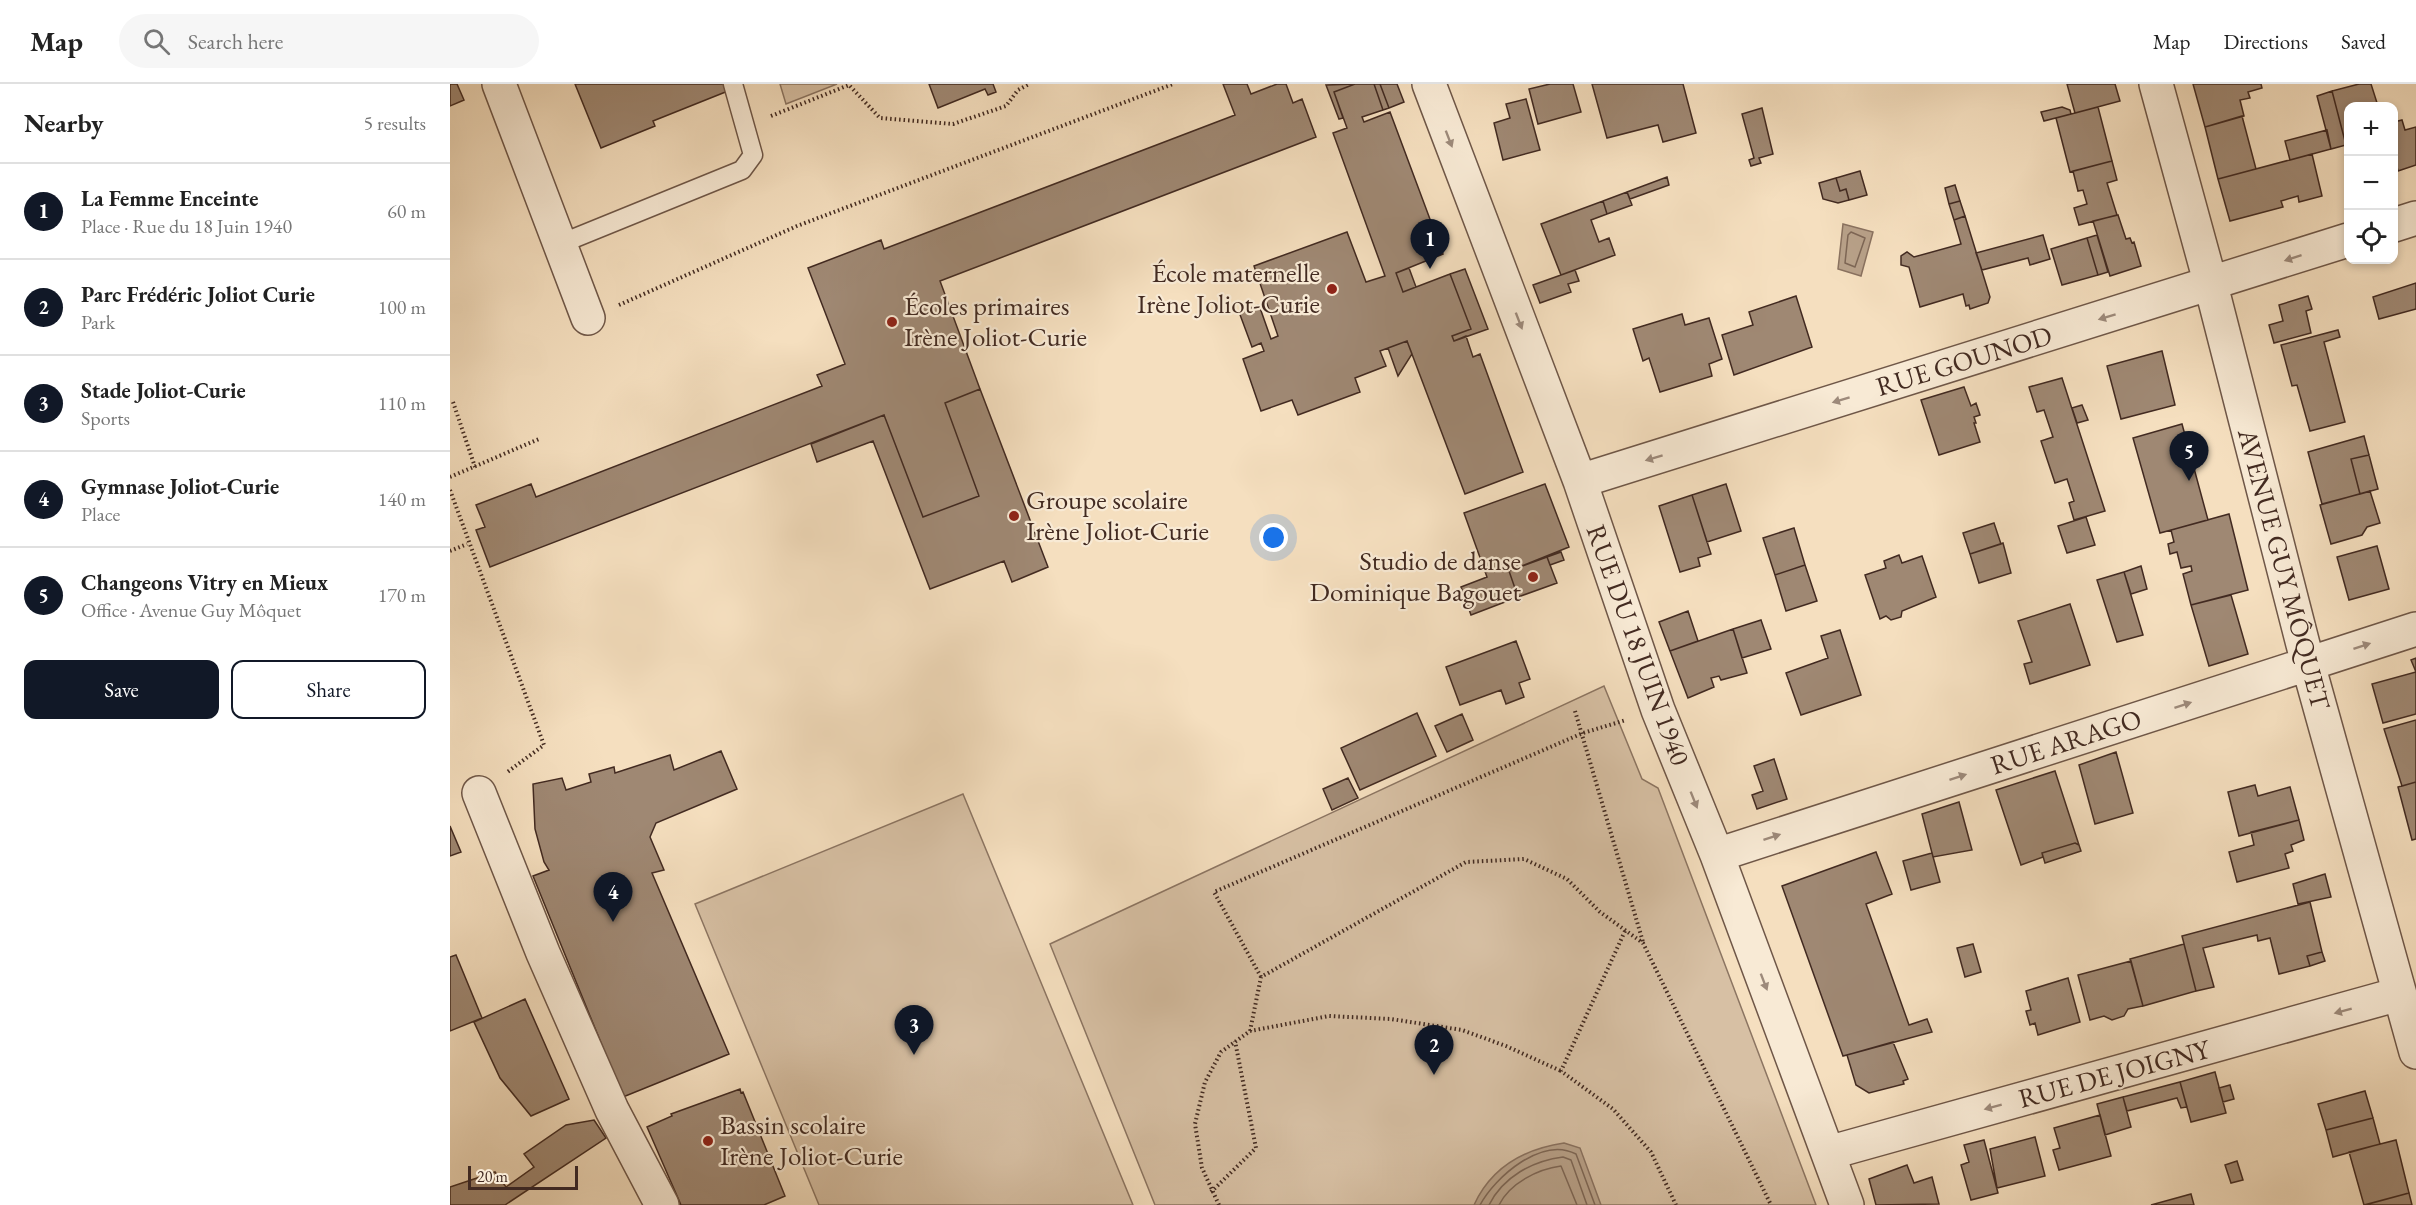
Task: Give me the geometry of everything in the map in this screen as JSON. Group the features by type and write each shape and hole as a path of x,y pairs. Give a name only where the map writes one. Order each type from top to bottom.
{"street":[{"path":"500,84 588,318"},
{"name":"RUE DU 18 JUIN 1940","path":"1429,84 1580,481 1658,710 1717,855 1847,1205"},
{"name":"AVENUE GUY MÔQUET","path":"2156,84 2211,285 2308,664 2416,1052"},
{"path":"2398,224 2416,218"},
{"name":"RUE GOUNOD","path":"1580,481 2344,242"},
{"name":"RUE ARAGO","path":"1717,855 2416,629"},
{"path":"479,793 543,953 612,1110 662,1205"},
{"name":"RUE DE JOIGNY","path":"1828,1153 2399,994"}],"lane":[{"path":"560,244 742,170 753,155 733,84"}],"path":[{"path":"745,126 849,85 880,118 953,124 1006,106 1018,90 1029,84"},
{"path":"588,318 797,226 1173,84"},
{"path":"453,402 475,467"},
{"path":"450,477 539,439"},
{"path":"450,490 544,745 479,793"},
{"path":"450,551 467,544"},
{"path":"1250,1031 1261,977 1214,892 1584,733 1658,710"},
{"path":"1575,711 1584,733 1643,943 1771,1205"},
{"path":"1261,977 1466,862 1524,859 1567,879 1600,912 1643,943"},
{"path":"1561,1071 1625,931"},
{"path":"1219,1205 1211,1192 1202,1168 1196,1124 1205,1082 1221,1052 1250,1031 1329,1016 1391,1019 1462,1030 1506,1046 1561,1071 1613,1109 1651,1152 1676,1205"},
{"path":"1211,1192 1256,1148 1235,1041"}],"shaded area":[{"path":"780,84 837,84 786,104"},
{"path":"1604,686 1642,779 1658,788 1816,1205 1155,1205 1050,944"},
{"path":"963,794 1133,1205 819,1205 695,904"}],"water":[{"path":"1843,224 1873,232 1861,276 1838,269"},
{"path":"1564,1143 1580,1148 1601,1205 1474,1205 1490,1181 1510,1162 1535,1150"}],"building":[{"path":"450,84 457,84 464,100 450,106"},
{"path":"575,84 726,84 728,91 653,121 655,126 601,148"},
{"path":"929,84 993,84 996,92 988,95 985,89 938,108"},
{"name":"Écoles primaires Irène Joliot-Curie","path":"1223,84 1247,84 1251,94 1277,84 1286,84 1293,103 1302,99 1316,137 940,281 980,389 945,403 979,496 923,517 884,415 490,567 476,530 485,527 476,505 531,484 536,497 822,386 817,375 845,364 808,268 881,240 884,249 1235,115"},
{"path":"1355,84 1334,92 1343,118 1339,119 1326,85"},
{"name":"École maternelle Irène Joliot-Curie","path":"1355,84 1374,84 1383,110 1362,117 1364,122 1390,112 1443,254 1396,273 1403,292 1450,274 1471,329 1452,336 1454,341 1466,336 1473,357 1480,354 1523,472 1465,494 1407,341 1380,351 1386,366 1355,378 1360,392 1298,415 1292,400 1261,411 1243,359 1264,351 1261,343 1252,347 1239,312 1259,305 1271,339 1278,336 1254,266 1347,232 1366,282 1385,276 1333,133 1347,128 1334,92"},
{"path":"1374,84 1380,84 1389,108 1383,110"},
{"path":"1380,84 1397,84 1404,102 1389,108"},
{"path":"1550,84 1573,84 1581,112 1538,124 1529,89"},
{"path":"1592,84 1683,84 1696,133 1663,142 1658,125 1607,138"},
{"path":"2067,84 2115,84 2120,101 2075,113"},
{"path":"2193,84 2261,84 2262,88 2248,92 2250,98 2240,100 2244,116 2205,127"},
{"path":"2359,84 2371,84 2377,102 2344,102 2344,137 2332,91"},
{"path":"2332,91 2344,146 2331,149 2317,96"},
{"path":"1526,99 1540,150 1503,160 1494,123 1510,118 1506,104"},
{"path":"2062,107 2070,110 2071,114 2044,121 2041,112"},
{"path":"2098,107 2112,161 2070,172 2056,118"},
{"path":"1762,108 1773,154 1759,158 1761,163 1751,166 1749,160 1754,158 1742,114"},
{"path":"2242,116 2256,169 2218,179 2205,127"},
{"path":"2402,120 2405,130 2416,127 2416,165 2398,171 2398,156 2398,121"},
{"path":"2327,130 2331,149 2290,160 2285,141"},
{"path":"2312,154 2322,196 2299,202 2298,196 2281,201 2283,207 2230,221 2218,179"},
{"path":"2112,161 2117,180 2107,183 2117,215 2079,225 2074,208 2087,204 2083,190 2078,191 2073,171"},
{"path":"1860,171 1867,195 1849,200 1846,189 1840,191 1836,178"},
{"path":"1667,177 1669,185 1630,199 1627,192"},
{"path":"1836,178 1840,191 1846,189 1849,200 1838,203 1823,199 1819,183"},
{"path":"1955,185 1960,201 1949,204 1945,188"},
{"path":"1627,192 1632,205 1607,214 1603,201"},
{"path":"1603,201 1607,214 1591,220 1599,242 1609,238 1615,255 1561,275 1541,224"},
{"path":"1960,201 1965,216 1954,220 1949,204"},
{"path":"2118,215 2126,239 2130,238 2132,243 2134,242 2141,266 2110,276 2093,221"},
{"path":"1965,216 1990,297 1988,303 1970,309 1969,305 1966,306 1963,294 1920,307 1909,267 1901,265 1901,256 1907,252 1914,257 1961,244 1954,220"},
{"path":"2043,235 2050,259 2030,265 2028,258 1982,270 1976,253"},
{"path":"2097,235 2108,272 2098,275 2087,238"},
{"path":"2087,238 2098,275 2062,285 2051,249"},
{"path":"1409,268 1416,287 1403,292 1396,273"},
{"path":"1465,269 1488,329 1454,341 1452,336 1471,329 1450,274"},
{"path":"1575,270 1579,281 1568,284 1571,292 1540,303 1533,285"},
{"path":"2416,283 2416,309 2379,319 2373,297"},
{"path":"1796,296 1812,347 1734,375 1722,335 1753,325 1749,312"},
{"path":"2308,296 2312,309 2306,311 2311,333 2274,343 2269,325 2283,321 2279,305"},
{"path":"1682,314 1685,325 1709,318 1722,359 1709,364 1712,376 1660,392 1649,358 1643,361 1633,329"},
{"path":"2338,330 2340,337 2324,342 2345,422 2310,431 2297,385 2292,386 2281,345"},
{"path":"1407,341 1412,354 1398,376 1388,348"},
{"path":"2162,351 2175,405 2121,419 2107,366"},
{"path":"2062,378 2105,511 2074,520 2069,503 2074,501 2067,479 2055,483 2041,441 2053,437 2044,410 2037,412 2029,387"},
{"path":"1964,387 1971,406 1976,403 1980,415 1974,417 1976,423 1974,423 1980,442 1939,455 1921,400"},
{"path":"980,389 1048,567 1012,582 1004,561 930,589 873,441 817,462 811,444 884,415 923,517 979,496 945,403"},
{"path":"2082,405 2088,420 2077,423 2072,408"},
{"path":"2182,424 2208,520 2160,533 2133,438"},
{"path":"2364,436 2369,455 2351,459 2360,494 2322,504 2308,452"},
{"path":"2369,455 2378,489 2360,494 2351,459"},
{"path":"1545,484 1569,547 1509,571 1518,597 1471,615 1461,587 1487,577 1464,513"},
{"path":"1726,484 1741,531 1707,542 1692,495"},
{"path":"2370,491 2380,523 2367,527 2362,535 2331,544 2320,505"},
{"path":"1692,495 1711,554 1698,558 1700,566 1680,572 1659,506"},
{"path":"2229,514 2248,590 2191,605 2183,574 2192,571 2191,566 2181,568 2177,552 2170,554 2168,544 2174,542 2171,530"},
{"path":"2086,517 2095,545 2067,553 2058,526"},
{"path":"1994,523 2001,544 1970,554 1963,533"},
{"path":"1794,528 1805,565 1775,575 1763,538"},
{"path":"2003,543 2011,573 1979,583 1970,554"},
{"path":"2377,546 2389,589 2349,600 2337,557"},
{"path":"1561,552 1564,560 1550,565 1547,557"},
{"path":"1899,555 1902,563 1922,556 1936,597 1902,611 1901,617 1891,620 1886,616 1880,619 1865,575 1886,568 1884,561"},
{"name":"Studio de danse Dominique Bagouet","path":"1547,557 1557,583 1518,597 1509,571"},
{"path":"1805,565 1817,601 1786,611 1775,575"},
{"path":"2141,566 2147,589 2131,594 2124,572"},
{"path":"2124,572 2143,635 2117,642 2097,580"},
{"path":"2231,595 2248,654 2209,666 2191,605"},
{"path":"2070,604 2090,665 2030,684 2024,664 2032,662 2018,621"},
{"path":"1688,611 1698,641 1670,651 1659,622"},
{"path":"1761,620 1771,649 1742,658 1733,629"},
{"path":"1733,629 1747,673 1721,680 1719,676 1711,678 1714,687 1688,698 1670,651"},
{"path":"1840,630 1861,695 1801,715 1786,673 1828,658 1821,636"},
{"path":"1516,641 1530,679 1519,683 1524,697 1506,704 1501,690 1460,705 1446,667"},
{"path":"2416,658 2416,672 2411,660"},
{"path":"2416,672 2416,714 2383,723 2372,684"},
{"path":"1417,713 1436,756 1360,790 1341,748"},
{"path":"1462,714 1473,740 1447,752 1435,726"},
{"path":"2416,720 2416,782 2402,786 2384,729"},
{"path":"721,751 737,789 656,823 650,837 664,870 652,873 729,1054 623,1097 533,876 549,870 544,862 535,829 533,784 562,778 566,790 591,782 589,774 614,767 615,773 670,755 674,770"},
{"path":"2116,752 2133,813 2095,824 2079,765"},
{"path":"1774,759 1787,799 1757,809 1752,795 1763,791 1754,766"},
{"path":"2055,771 2079,845 2075,843 2042,853 2043,857 2021,865 1996,790"},
{"path":"1348,778 1358,798 1332,810 1323,789"},
{"path":"2416,782 2416,839 2412,840 2398,787"},
{"path":"2255,785 2258,796 2290,787 2299,820 2239,836 2228,792"},
{"path":"1959,802 1972,850 1933,857 1922,814"},
{"path":"2299,820 2304,840 2291,845 2293,851 2285,854 2289,868 2237,882 2229,852 2254,845 2251,832"},
{"path":"450,826 461,852 450,856"},
{"path":"2075,843 2079,845 2081,851 2045,863 2042,853"},
{"path":"1876,852 1892,894 1866,904 1909,1025 1927,1019 1932,1032 1843,1056 1782,886"},
{"path":"1932,853 1940,882 1911,890 1903,861"},
{"path":"2325,874 2331,897 2298,904 2293,884"},
{"path":"2310,902 2322,952 2307,956 2310,966 2279,974 2270,938 2258,941 2257,935 2203,948 2214,987 2196,991 2182,936"},
{"path":"1973,944 1981,972 1965,977 1957,948"},
{"path":"2184,944 2196,991 2143,1006 2130,959"},
{"path":"2322,952 2325,961 2310,966 2307,956"},
{"path":"456,955 482,1018 450,1031 450,957"},
{"path":"2131,961 2143,1006 2128,1009 2124,1016 2112,1020 2104,1016 2090,1020 2078,975"},
{"path":"2068,978 2080,1022 2038,1035 2035,1023 2030,1025 2026,1011 2031,1010 2026,991"},
{"path":"525,999 569,1099 531,1116 500,1078 474,1022"},
{"path":"1893,1042 1908,1079 1903,1081 1904,1084 1869,1093 1856,1085 1847,1055"},
{"path":"2215,1072 2226,1113 2191,1122 2180,1082"},
{"path":"2180,1082 2187,1107 2181,1108 2177,1098 2127,1111 2123,1097"},
{"path":"2230,1085 2234,1099 2223,1102 2219,1088"},
{"name":"Bassin scolaire Irène Joliot-Curie","path":"740,1089 785,1196 764,1205 681,1205 647,1127 672,1116 671,1114"},
{"path":"2365,1091 2373,1118 2326,1130 2318,1104"},
{"path":"2123,1097 2131,1127 2105,1135 2097,1104"},
{"path":"2100,1115 2111,1156 2059,1170 2053,1150 2060,1148 2054,1128"},
{"path":"2373,1118 2380,1144 2333,1157 2326,1130"},
{"path":"594,1120 606,1138 505,1205 450,1205 450,1187 495,1172 506,1187 534,1167 524,1154 566,1125"},
{"path":"2035,1137 2045,1176 1997,1188 1990,1149"},
{"path":"1984,1140 1998,1193 1971,1200 1961,1165 1969,1162 1964,1145"},
{"path":"2396,1140 2409,1193 2364,1205 2349,1152"},
{"path":"2237,1161 2243,1180 2231,1183 2225,1165"},
{"path":"1907,1165 1914,1183 1932,1177 1939,1204 1876,1205 1869,1179"},
{"path":"2409,1193 2412,1205 2365,1205"},
{"path":"2191,1194 2194,1205 2151,1205"}],"place":[{"name":"La Femme Enceinte","path":"1430,269"},
{"name":"École maternelle Irène Joliot-Curie","path":"1332,289"},
{"name":"Écoles primaires Irène Joliot-Curie","path":"892,322"},
{"name":"Changeons Vitry en Mieux","path":"2189,481"},
{"name":"Groupe scolaire Irène Joliot-Curie","path":"1014,516"},
{"name":"Studio de danse Dominique Bagouet","path":"1533,577"},
{"name":"Gymnase Joliot-Curie","path":"613,922"},
{"name":"Stade Joliot-Curie","path":"914,1055"},
{"name":"Parc Frédéric Joliot Curie","path":"1434,1075"},
{"name":"Bassin scolaire Irène Joliot-Curie","path":"708,1141"}]}
